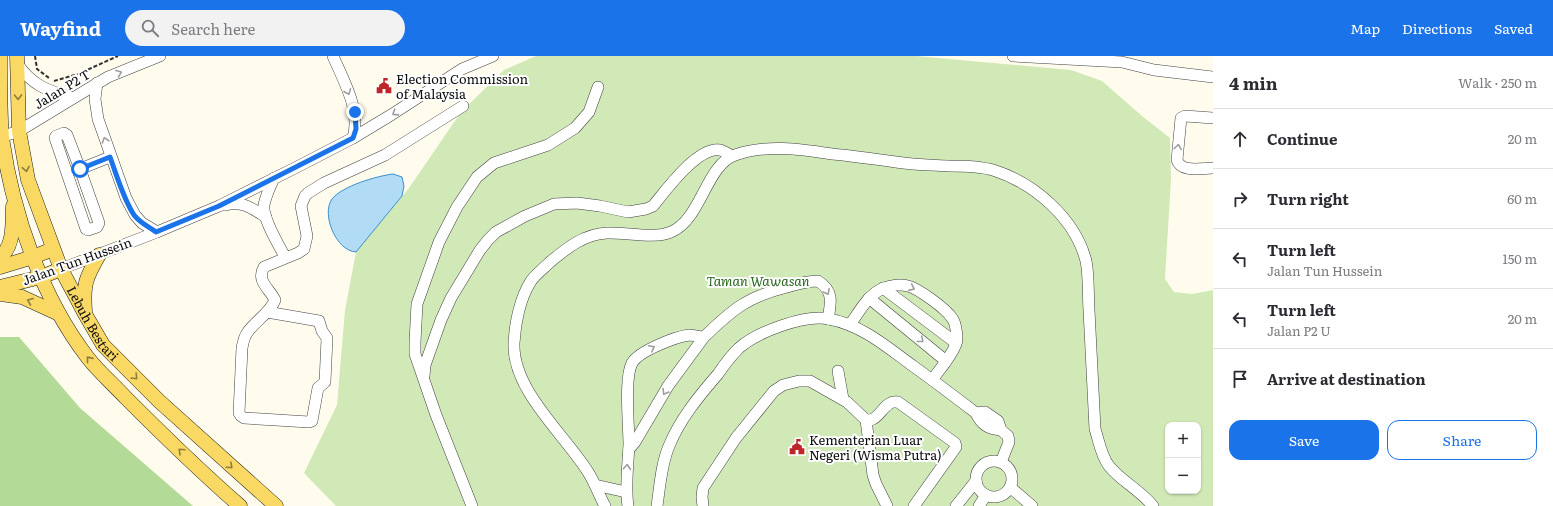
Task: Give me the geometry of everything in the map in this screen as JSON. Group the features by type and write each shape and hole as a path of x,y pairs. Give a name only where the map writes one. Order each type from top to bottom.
{"main road":[{"name":"Lebuh Bestari","path":"0,56 1,137 13,194 40,277 59,314 89,359 144,416 240,506"},
{"name":"Lebuh Bestari","path":"17,59 19,131 28,180 61,269 85,314 103,345 159,401 276,506"},
{"path":"0,258 9,246 12,238 13,194"},
{"name":"Jalan Tun Hussein","path":"0,267 53,249"},
{"path":"85,314 84,295 87,276 99,255"},
{"name":"Jalan Tun Hussein","path":"0,288 40,277 61,269"},
{"path":"0,294 22,297 59,314"}],"street":[{"name":"Jalan P2 T","path":"1,137 19,131 108,77 160,56"},
{"path":"333,56 355,112 356,129 353,138"},
{"path":"462,69 477,56"},
{"name":"Jalan Tun Hussein","path":"61,269 156,232 212,208 274,178 353,138 462,69 494,56"},
{"path":"1013,56 1119,59 1154,70 1213,77"},
{"path":"17,59 26,76 36,84 52,86 73,98"},
{"path":"97,83 95,99 98,119 110,157 126,198 135,215 142,223 156,232"},
{"path":"472,506 436,415 416,354 415,342 418,304 438,242 457,207 477,177 494,163 548,145 576,128 589,112 598,87"},
{"path":"267,312 319,321 322,331 327,338 325,382 318,388 312,421 244,418 239,413 242,348 244,340 247,333 267,312 275,300 263,283 261,271 264,267 304,249 307,236 302,201 308,193 324,183 385,155 463,106"},
{"path":"1213,118 1185,116 1181,118 1177,160 1183,168 1213,168"},
{"path":"64,133 67,135 80,169 99,223 98,227 90,230 86,229 55,138 56,136 64,133"},
{"path":"605,506 588,472 530,394 515,361 514,344 518,314 531,280 570,246 586,238 604,233 661,235 671,233 679,228 692,213 717,169 732,156 755,150 793,148 912,164 977,167 993,170 1029,187 1050,204 1065,220 1076,236 1086,262 1095,429 1102,453 1110,466 1147,498 1153,506"},
{"path":"424,380 425,365 441,320 451,298 480,250 496,232 525,216 554,204 577,203 628,212 646,209 653,206 681,172 706,152 720,150 732,156"},
{"path":"80,169 110,157"},
{"path":"274,178 267,194 264,207 266,217 285,258"},
{"path":"212,208 230,203 244,204 266,217"},
{"path":"629,449 635,442 668,386 704,337 725,316 749,300 765,293 812,281 818,281 823,284 832,301 828,319"},
{"path":"850,326 869,298 883,288 907,285 926,295 953,318 956,331 956,343 946,361 932,380"},
{"path":"883,288 956,343"},
{"path":"869,298 946,361"},
{"path":"658,506 660,480 668,447 683,419 694,403 740,348 750,340 780,326 795,321 812,318 828,319 865,331 976,413 980,422 992,429 1001,430 1008,436 1009,442 1001,462"},
{"path":"628,506 626,492 629,449 628,388 629,371 633,362 646,350 659,344 689,335 704,337"},
{"path":"838,372 843,399"},
{"path":"703,506 703,488 736,438 774,391 783,385 799,381 810,382 843,399 866,420 873,475 876,484 888,506"},
{"path":"866,420 874,418 890,403 898,402 956,445 914,506"},
{"path":"992,461 1001,462 1008,468 1012,478 1010,487 1004,494 995,497 986,495 979,489 976,481 977,472 983,464 992,461"},
{"path":"956,506 976,481"},
{"path":"595,485 626,492"},
{"path":"1010,487 1032,506"},
{"path":"979,506 986,495"}],"path":[{"path":"35,56 36,69 52,86 118,56"}],"green space":[{"name":"Taman Wawasan","path":"536,56 916,56 1071,70 1102,81 1170,138 1171,178 1165,279 1174,292 1192,294 1213,290 1213,506 336,506 304,473 337,405 345,310 356,252 409,188 461,112 504,70"},
{"path":"0,337 19,337 80,408 193,506 0,506"}],"water":[{"path":"393,174 402,177 404,186 402,196 356,252 349,250 337,239 329,222 328,213 332,199 337,194 351,186 369,179"}],"place":[{"name":"Election Commission of Malaysia","path":"384,86"},
{"name":"Kementerian Luar Negeri (Wisma Putra)","path":"797,447"}],"route":[{"path":"80,169 110,157 126,198 135,215 142,223 156,232 219,206 353,138 356,129 355,112"}]}
